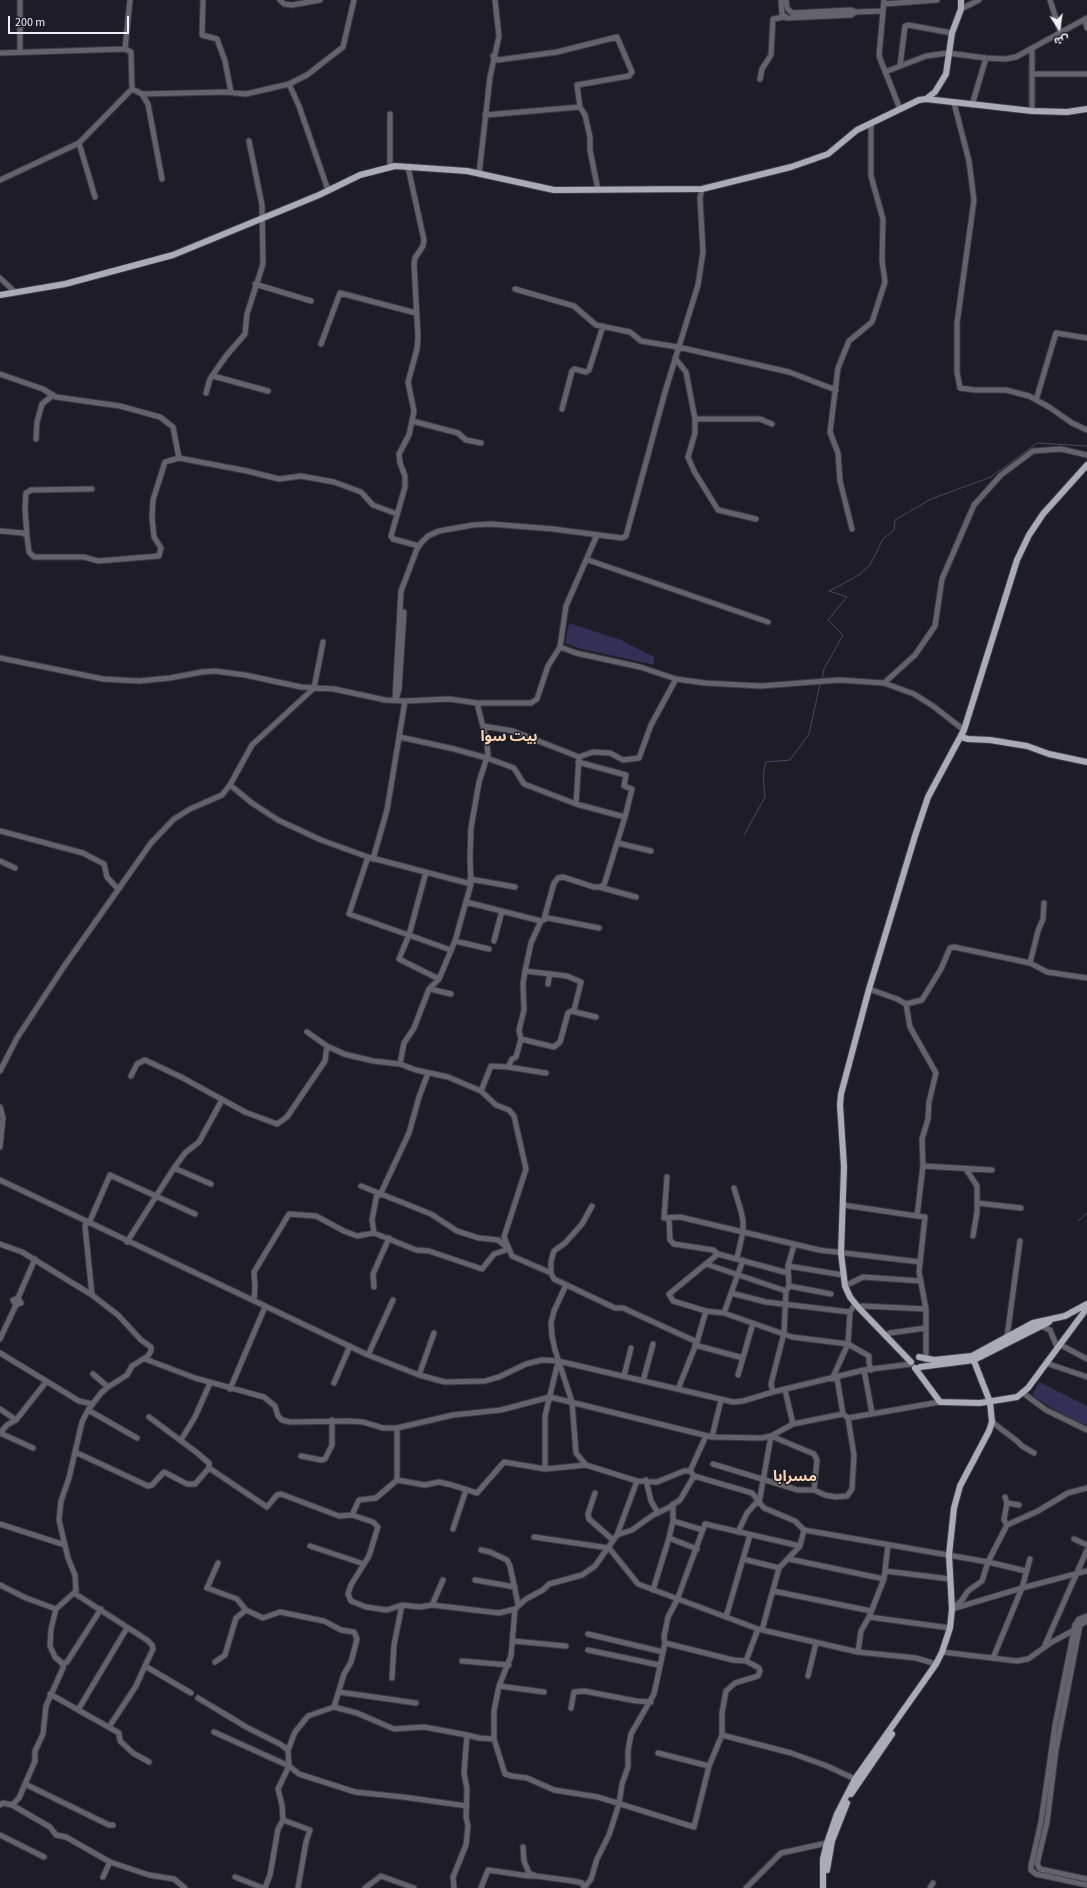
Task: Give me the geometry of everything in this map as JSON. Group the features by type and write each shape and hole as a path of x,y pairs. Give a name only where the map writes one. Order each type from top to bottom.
{"main road":[{"path":"0,295 65,284 173,255 328,190 360,175 390,168 408,167 467,171 554,190 598,190 702,189 791,167 828,154 857,130 900,109 926,99 935,92 946,74 952,33 961,9 961,0"},
{"path":"926,99 1032,111 1067,112 1087,109"},
{"path":"1087,465 1042,514 1029,535 1017,560 964,730 928,797 869,989 841,1094 840,1105 844,1167 841,1253 845,1286 857,1306 914,1365 940,1402 990,1402 1017,1396 1023,1393 1087,1308"},
{"path":"961,737 1027,746 1049,754 1076,758 1087,762"},
{"path":"914,1365 973,1358 1065,1316 1087,1304"},
{"path":"914,1365 914,1358 926,1360 973,1358 1033,1323 1054,1320"},
{"path":"914,1365 922,1362 919,1358"},
{"path":"826,1888 829,1854 840,1818 848,1801 915,1699 919,1690 936,1664 942,1652 950,1628 952,1609 949,1555 952,1520 960,1486 990,1431 992,1422 990,1402 984,1382 973,1358"},
{"path":"823,1888 823,1859 837,1814 855,1779 911,1698 919,1690"}],"street":[{"path":"20,0 20,52"},
{"path":"125,49 130,0"},
{"path":"203,0 202,35 217,40 225,61 231,92"},
{"path":"280,0 284,4 292,5 320,0"},
{"path":"132,89 142,94 231,92 246,94 288,84 307,75 343,47 354,0"},
{"path":"478,174 493,56 499,36 495,0"},
{"path":"782,0 782,14 784,17"},
{"path":"786,0 788,12 792,13 851,10 856,12 884,11"},
{"path":"900,109 879,56 884,2 936,0"},
{"path":"961,9 980,0"},
{"path":"1050,0 1060,31"},
{"path":"760,79 762,69 771,55 773,19 784,17 851,15 856,12"},
{"path":"886,72 926,56 948,53 986,58 1006,59 1016,57 1032,50 1060,31 1086,19 1087,28"},
{"path":"900,66 905,26 908,25 952,33"},
{"path":"493,56 498,60 557,52 617,37 632,72 629,76 577,85 580,107 585,115 590,137 590,150 598,190"},
{"path":"0,53 125,49 131,52 132,89 79,143 0,180"},
{"path":"1032,50 1032,111"},
{"path":"972,105 986,58"},
{"path":"1032,74 1087,74"},
{"path":"288,84 299,106 328,190"},
{"path":"142,94 148,104 162,179"},
{"path":"954,103 969,161 974,200 957,323 957,372 960,388 975,390 1006,390 1030,396 1072,423 1087,430"},
{"path":"485,115 580,107"},
{"path":"390,114 390,168"},
{"path":"852,530 840,481 838,453 830,432 838,368 849,341 872,322 885,282 882,260 883,219 871,176 871,123"},
{"path":"206,393 213,376 226,356 245,334 247,314 263,264 262,205 249,141"},
{"path":"79,143 95,198"},
{"path":"408,167 424,240 423,246 415,258 414,264 418,337 417,349 408,382 414,404 409,434 399,454 405,476 405,487 391,536 392,539 419,546"},
{"path":"395,700 399,689 404,620 401,605 403,585 419,546 424,538 433,534 482,524 553,529 622,538 626,536 678,347 694,299 701,268 703,252 700,198 702,189"},
{"path":"0,278 15,292"},
{"path":"256,284 311,300"},
{"path":"515,289 574,306 596,325 630,332 641,342 678,347 789,372 836,390"},
{"path":"321,344 340,293 416,314"},
{"path":"562,409 572,371 588,371 603,326"},
{"path":"1036,400 1056,333 1087,338"},
{"path":"675,358 686,372 695,419 695,433 688,457 713,505 718,510 756,519"},
{"path":"0,374 43,389 56,397 120,406 160,417 172,427 179,458"},
{"path":"213,376 268,391"},
{"path":"36,439 36,422 42,404 52,395"},
{"path":"695,419 760,419 772,424"},
{"path":"412,421 458,433 466,440 481,443"},
{"path":"884,683 915,655 935,626 942,579 974,505 1001,475 1033,451 1060,449 1087,455"},
{"path":"92,489 31,490 26,493 25,508 29,552 34,557 84,557 98,561 159,556 161,548 154,537 153,500 165,462 179,458 248,471 279,479 301,476 334,482 361,492 373,505 397,514"},
{"path":"0,531 23,532 27,536"},
{"path":"0,658 103,679 139,680 170,678 202,672 215,672 246,675 301,687 334,690 380,700 405,701 443,699 477,703 521,704 535,702 540,692 548,666 560,647 566,606 588,560 597,535"},
{"path":"588,560 768,622"},
{"path":"0,1071 17,1038 61,971 151,843 174,819 222,795 230,785 252,745 314,688 323,642"},
{"path":"560,647 576,653 640,667 676,679 705,683 753,686 839,680 884,683 914,694 933,706 964,730"},
{"path":"578,759 593,752 610,752 623,760 640,758 651,725 676,679"},
{"path":"405,701 387,810 371,858 349,914 451,950"},
{"path":"400,1064 404,1043 414,1028 430,989 439,980 455,941 471,881 471,828 479,782 487,758 487,748 483,726 477,703"},
{"path":"483,726 513,731 578,759 626,774 624,786 632,789 606,882 599,887"},
{"path":"400,737 454,748 487,758 514,768 524,784 576,804 625,817"},
{"path":"576,804 578,759"},
{"path":"230,785 252,803 278,820 321,840 371,858 426,872 471,881 515,887"},
{"path":"0,831 62,847 90,857 104,864 107,877 118,889"},
{"path":"618,843 651,851"},
{"path":"0,861 15,868"},
{"path":"426,872 409,935 399,959 439,980"},
{"path":"508,1067 512,1059 516,1057 521,1039 519,1030 524,1010 523,984 531,943 543,920 554,884 558,878 563,877 636,897"},
{"path":"466,902 502,912 543,920 548,918 599,928"},
{"path":"1030,963 1038,930 1043,919 1044,903"},
{"path":"494,941 502,912"},
{"path":"455,941 489,949"},
{"path":"869,989 898,999 906,1004 922,1000 941,970 950,948 954,947 1030,963 1047,972 1087,978"},
{"path":"521,1039 554,1046 560,1042 568,1013 574,1010 581,982 567,976 525,971"},
{"path":"548,984 550,974"},
{"path":"430,989 451,994"},
{"path":"906,1004 910,1027 936,1073 930,1094 928,1119 922,1139 923,1166 917,1216"},
{"path":"571,1011 596,1017"},
{"path":"307,1032 327,1046 344,1054 373,1061 400,1064 428,1073 448,1077 481,1090 496,1105 509,1110 514,1116 526,1169 504,1237 512,1256 551,1273"},
{"path":"131,1076 137,1064 145,1060 181,1077 245,1112 277,1124 286,1117 324,1061 327,1046"},
{"path":"481,1090 491,1066 546,1073"},
{"path":"374,1233 372,1220 378,1194 409,1133 417,1103 428,1073"},
{"path":"126,1242 174,1168 185,1153 199,1142 222,1100"},
{"path":"0,1107 3,1118 0,1147"},
{"path":"923,1166 992,1170"},
{"path":"174,1168 211,1184"},
{"path":"966,1169 977,1186 977,1212 972,1236"},
{"path":"92,1295 85,1226 110,1175 196,1214"},
{"path":"667,1177 664,1218 680,1216 794,1245 841,1253 920,1262"},
{"path":"0,1180 126,1242 350,1346 419,1375 446,1382 485,1381 499,1377 526,1364 542,1360 558,1361 721,1400 743,1401 773,1392 834,1379 864,1370 914,1365"},
{"path":"361,1186 431,1214 457,1232 479,1238 498,1240 509,1248"},
{"path":"724,1313 737,1275 743,1232 741,1211 734,1188"},
{"path":"977,1203 1021,1208"},
{"path":"843,1205 925,1217 919,1272 926,1309 926,1360"},
{"path":"592,1206 582,1224 565,1243 554,1251 551,1261 551,1273 554,1279 615,1308 623,1308 696,1344 743,1358"},
{"path":"254,1301 254,1272 289,1214 316,1216 344,1231 357,1236 374,1233 416,1250 429,1251 482,1269 494,1254 509,1248"},
{"path":"669,1218 670,1240 674,1244 712,1250 718,1254 788,1273"},
{"path":"374,1287 373,1274 389,1238"},
{"path":"1007,1337 1020,1241"},
{"path":"0,1244 22,1252 35,1259 65,1280 92,1295 118,1315 141,1340 151,1347 151,1351 145,1359 132,1366 127,1375 108,1386 92,1404 82,1422 69,1478 61,1501 59,1520 65,1545 75,1575 76,1591 56,1609 51,1628 50,1646 55,1657 63,1664"},
{"path":"773,1392 771,1384 784,1333 786,1291 789,1286 788,1266 794,1245"},
{"path":"718,1254 669,1294 673,1302 706,1311 724,1313 792,1337 848,1344 869,1356 868,1363 871,1370"},
{"path":"0,1339 16,1305 13,1300 18,1298 35,1259"},
{"path":"706,1264 786,1291"},
{"path":"788,1266 843,1275"},
{"path":"845,1286 863,1277 921,1281"},
{"path":"566,1285 554,1311 552,1336 558,1361 572,1402 576,1453 586,1465"},
{"path":"789,1286 831,1294"},
{"path":"731,1293 785,1305 850,1312"},
{"path":"368,1354 393,1300"},
{"path":"713,1464 798,1490 814,1490 825,1495 836,1497 846,1496 852,1489 854,1455 848,1418 843,1414 834,1379 848,1344 850,1312 857,1306 926,1309"},
{"path":"230,1389 265,1307"},
{"path":"678,1390 696,1344 706,1311"},
{"path":"738,1375 753,1323"},
{"path":"1041,1326 1050,1330 1058,1345 1087,1359"},
{"path":"885,1336 890,1333 926,1328"},
{"path":"419,1375 434,1333"},
{"path":"643,1381 653,1344"},
{"path":"334,1382 350,1346"},
{"path":"624,1376 631,1348"},
{"path":"0,1353 79,1401 92,1404"},
{"path":"145,1359 210,1383 264,1397 275,1406 278,1416 282,1420 290,1422 332,1420 363,1422 384,1428 397,1428 453,1415 501,1410 550,1398 572,1402 709,1436 761,1438 771,1436 793,1424 843,1414"},
{"path":"545,1469 545,1416 558,1361"},
{"path":"1046,1362 1087,1377"},
{"path":"864,1370 872,1413"},
{"path":"93,1374 108,1386"},
{"path":"33,1448 0,1433 7,1424 16,1420 46,1382"},
{"path":"182,1440 195,1417 210,1383"},
{"path":"785,1390 793,1424"},
{"path":"1023,1393 1046,1410 1087,1430"},
{"path":"690,1471 709,1436 721,1400"},
{"path":"848,1418 940,1402"},
{"path":"0,1409 16,1420"},
{"path":"88,1410 137,1438"},
{"path":"149,1417 182,1440 209,1463 209,1468 267,1507 281,1494 340,1516 352,1515 373,1522 378,1527 369,1556 348,1594 351,1602 366,1607 386,1610 402,1605 420,1607 432,1605 500,1613 516,1607 549,1584 582,1575 595,1566 617,1535 638,1481"},
{"path":"301,1456 322,1460 325,1459 332,1446 332,1420"},
{"path":"992,1422 1022,1446 1034,1453"},
{"path":"352,1515 359,1500 376,1498 397,1480 397,1428"},
{"path":"771,1436 814,1454 817,1460 814,1490"},
{"path":"759,1503 771,1436"},
{"path":"75,1452 148,1486 152,1485 164,1472 187,1484 195,1484 209,1468"},
{"path":"397,1480 425,1485 439,1482 452,1484 477,1493 480,1492 504,1462 545,1469 586,1465 638,1481 646,1480 657,1482 684,1471 690,1471"},
{"path":"690,1471 694,1476 752,1493 764,1508 795,1520 804,1530 988,1562 1026,1571"},
{"path":"617,1535 632,1530 680,1500 694,1476"},
{"path":"646,1480 646,1486 651,1501 658,1513"},
{"path":"952,1609 962,1600 968,1591 982,1581 988,1562 1007,1525 1038,1511 1068,1493 1087,1488"},
{"path":"453,1529 466,1490"},
{"path":"595,1493 588,1514 589,1519 613,1540"},
{"path":"1005,1497 1008,1503 1004,1520 1007,1525"},
{"path":"738,1532 747,1513 755,1504 759,1503"},
{"path":"1008,1503 1018,1505"},
{"path":"652,1590 669,1538 673,1521 673,1504"},
{"path":"673,1521 703,1530"},
{"path":"0,1524 65,1545"},
{"path":"482,1888 488,1870 573,1881 582,1883 584,1888 591,1879 597,1859 610,1835 619,1804 622,1784 628,1767 628,1751 631,1734 654,1694 665,1643 664,1637 668,1617 677,1600 705,1524 800,1546"},
{"path":"746,1660 760,1629 779,1568 800,1546 804,1530"},
{"path":"726,1617 750,1534"},
{"path":"534,1537 609,1548 638,1584 677,1600 760,1629 858,1652 916,1658 936,1664"},
{"path":"669,1538 697,1549"},
{"path":"1074,1539 1087,1545"},
{"path":"858,1652 861,1631 870,1614 884,1579 888,1544"},
{"path":"310,1546 364,1564"},
{"path":"481,1550 490,1552 507,1560 510,1566 515,1588 516,1607 509,1665 499,1686 494,1711 494,1739 505,1774 526,1778 554,1790 598,1797 694,1827 709,1766 722,1735 722,1713 726,1691 735,1683 758,1676 760,1671 759,1668 746,1660 733,1660 665,1643"},
{"path":"1045,1646 1075,1574 1087,1550"},
{"path":"788,1558 884,1579"},
{"path":"743,1559 779,1568"},
{"path":"993,1658 1022,1588 1030,1559"},
{"path":"218,1563 207,1588 237,1599 246,1610 263,1618 280,1612 324,1621 341,1630 354,1632 357,1639 351,1662 344,1674 334,1707"},
{"path":"885,1571 950,1579"},
{"path":"952,1609 1022,1588 1087,1571"},
{"path":"432,1605 443,1580"},
{"path":"475,1580 515,1588"},
{"path":"0,1585 26,1598 56,1609"},
{"path":"773,1591 870,1614 950,1628"},
{"path":"74,1593 101,1609 152,1645 153,1649 136,1686 109,1727"},
{"path":"392,1678 394,1645 402,1605"},
{"path":"12,1806 18,1798 35,1761 34,1751 43,1734 46,1706 50,1694 63,1668 63,1664 67,1662 101,1609"},
{"path":"215,1662 225,1655 232,1638 236,1618 246,1610"},
{"path":"1087,1616 1076,1621 1077,1629 1041,1822 1030,1866 1031,1870 1036,1874 1087,1885"},
{"path":"1077,1629 1082,1623 1087,1621"},
{"path":"942,1652 1017,1661 1028,1659 1045,1646 1087,1624"},
{"path":"78,1710 127,1628"},
{"path":"588,1634 663,1652"},
{"path":"512,1641 566,1646"},
{"path":"808,1676 816,1643"},
{"path":"588,1650 660,1666"},
{"path":"462,1661 509,1665"},
{"path":"146,1666 191,1693"},
{"path":"499,1686 544,1692"},
{"path":"571,1708 574,1692 584,1691 636,1702 650,1702"},
{"path":"339,1692 416,1703"},
{"path":"50,1694 119,1733 120,1741 134,1753 150,1762"},
{"path":"198,1698 288,1750"},
{"path":"236,1877 264,1888 270,1875 278,1829 283,1820 282,1805 278,1789 289,1766 288,1750 295,1732 308,1716 334,1707 357,1713 394,1729 424,1726 479,1738 494,1739"},
{"path":"214,1732 289,1766 299,1774 355,1792 467,1806"},
{"path":"454,1888 453,1877 466,1846 468,1826 466,1817 467,1789 464,1773 468,1735"},
{"path":"722,1735 791,1753 827,1766 855,1779"},
{"path":"1054,1749 1047,1822 1037,1864 1040,1869 1087,1880"},
{"path":"658,1753 709,1766"},
{"path":"25,1784 109,1825 113,1825"},
{"path":"0,1805 3,1803 12,1806 50,1828 56,1834 66,1837 110,1862 149,1875 174,1880 185,1888"},
{"path":"283,1820 310,1830 306,1842 298,1888"},
{"path":"0,1834 44,1856"},
{"path":"746,1888 781,1853 827,1843"},
{"path":"523,1847 524,1861 530,1873 536,1876"},
{"path":"103,1877 110,1862"},
{"path":"365,1888 381,1876 414,1888"}],"shaded area":[{"path":"569,623 621,640 654,657 654,665 578,648 565,643"},
{"path":"1039,1382 1087,1406 1087,1427 1053,1409 1032,1395"}],"waterway":[{"path":"822,679 824,669 843,635 828,620 847,597 829,591 859,575 870,565 883,539 894,530 895,520 931,499 991,477 1037,443 1087,446"},
{"path":"744,835 765,797 763,774 766,762 790,760 809,734 820,684"},
{"path":"1078,1221 1087,1213"},
{"path":"1056,1738 1057,1730"},
{"path":"1039,1844 1047,1798"},
{"path":"1034,1865 1034,1868 1038,1871"},
{"path":"1045,1873 1087,1882"}],"district":[{"name":"بيت سوا","path":"509,738"},
{"name":"مسرابا","path":"795,1478"}]}
